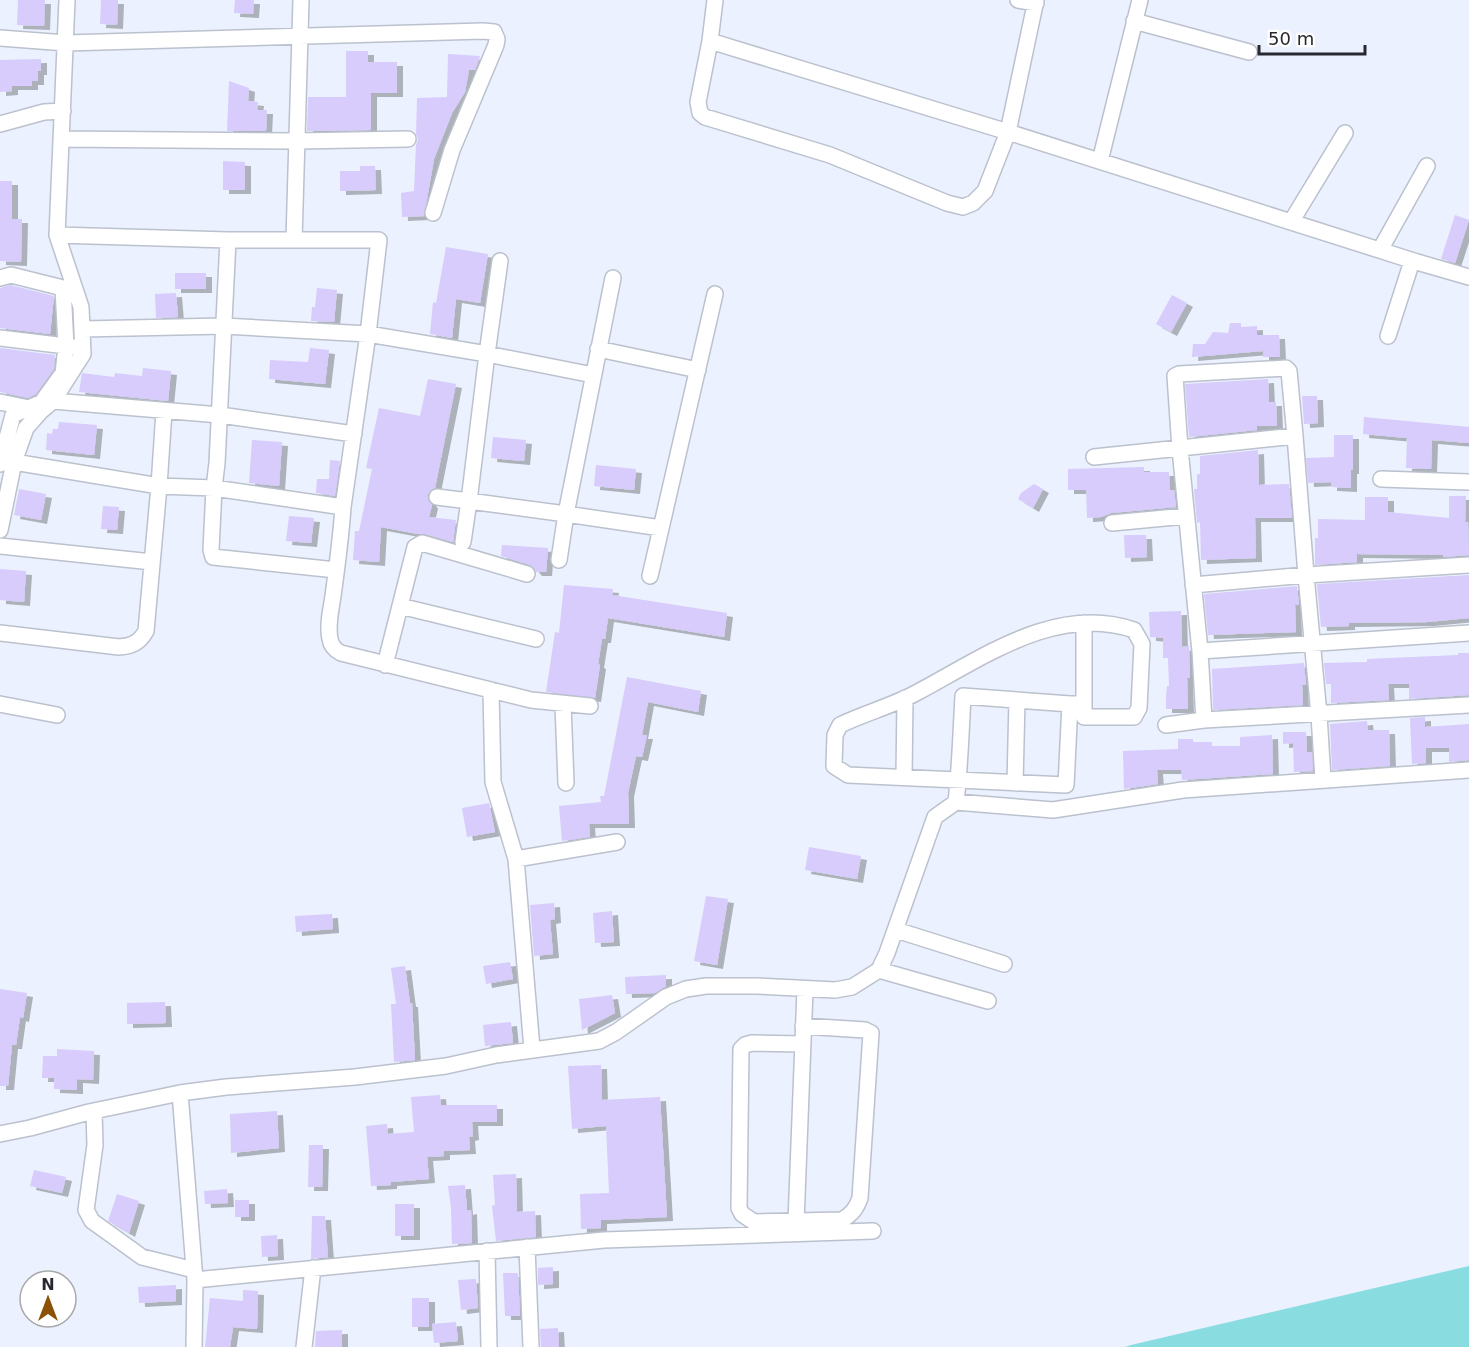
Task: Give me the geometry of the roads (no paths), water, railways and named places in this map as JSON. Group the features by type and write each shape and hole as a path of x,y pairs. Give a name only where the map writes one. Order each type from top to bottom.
{"street":[{"path":"41,407 42,402 63,373 66,347 67,284 57,235 67,0"},
{"path":"294,240 301,0"},
{"path":"715,0 710,41 698,102 700,112 705,117 830,155 947,203 963,207 973,203 985,190 1008,132 1036,2 1018,0"},
{"path":"1100,161 1140,0"},
{"path":"1134,21 1249,52"},
{"path":"0,38 66,43 494,32 497,39 496,45 452,150 433,213"},
{"path":"710,41 1469,277"},
{"path":"0,124 44,112 63,111"},
{"path":"1291,222 1345,133"},
{"path":"62,139 297,141 408,139"},
{"path":"1380,250 1427,166"},
{"path":"57,235 228,240 379,240 336,570 329,629 330,641 336,651 341,654 491,690 563,705 590,706"},
{"path":"228,240 218,463 214,488 211,550 213,557 336,570"},
{"path":"463,542 500,261"},
{"path":"1388,336 1412,261"},
{"path":"0,278 11,275 67,284 81,307 83,347 83,354 26,428 7,463 0,531"},
{"path":"559,560 613,278"},
{"path":"650,576 715,294"},
{"path":"82,329 224,326 368,334 593,375"},
{"path":"0,338 66,347 83,347"},
{"path":"598,349 698,370"},
{"path":"1204,720 1200,651 1174,381 1179,374 1288,369 1323,779"},
{"path":"0,402 41,407 220,415 354,434"},
{"path":"0,633 94,645 133,646 142,638 146,631 164,411"},
{"path":"1094,457 1295,436"},
{"path":"7,463 159,486 214,488 344,507"},
{"path":"1381,479 1469,482"},
{"path":"437,497 661,528"},
{"path":"1112,523 1186,516"},
{"path":"385,665 415,547 418,544 422,543 527,574"},
{"path":"0,546 152,562"},
{"path":"1193,585 1306,575 1469,565"},
{"path":"400,606 536,639"},
{"path":"1059,809 1066,785 1077,704 1084,623"},
{"path":"1066,785 958,778 848,775 834,766 835,735 840,725 905,698 994,651 1028,636 1084,623 1134,630 1142,644 1139,708 1134,717 1084,717 1077,704"},
{"path":"1200,651 1469,633"},
{"path":"948,676 963,696 956,802"},
{"path":"491,690 493,782 516,858 532,1049"},
{"path":"963,696 1077,704"},
{"path":"904,777 905,698"},
{"path":"1015,783 1017,700"},
{"path":"0,704 57,715"},
{"path":"563,705 566,783"},
{"path":"1166,725 1204,720 1469,705"},
{"path":"0,1134 180,1093 226,1087 356,1077 446,1066 532,1049 599,1041 616,1032 666,997 686,989 706,986 757,986 835,990 852,987 879,970 896,930 935,817 956,802 1059,809 1183,790 1469,770"},
{"path":"516,858 617,842"},
{"path":"896,930 1004,964"},
{"path":"879,970 988,1001"},
{"path":"796,1222 804,990"},
{"path":"802,1044 752,1043 744,1045 740,1055 739,1208 741,1214 754,1222 842,1220 851,1215 857,1206 861,1190 871,1033 865,1030 803,1026"},
{"path":"180,1093 195,1275 194,1347"},
{"path":"94,1111 94,1145 86,1210 89,1216 105,1232 142,1257 195,1275 313,1268 604,1240 873,1231"},
{"path":"527,1247 531,1347"},
{"path":"488,1251 489,1347"},
{"path":"304,1347 313,1268"}],"water":[{"path":"1469,1266 1469,1347 1125,1347 1131,1345"}]}
